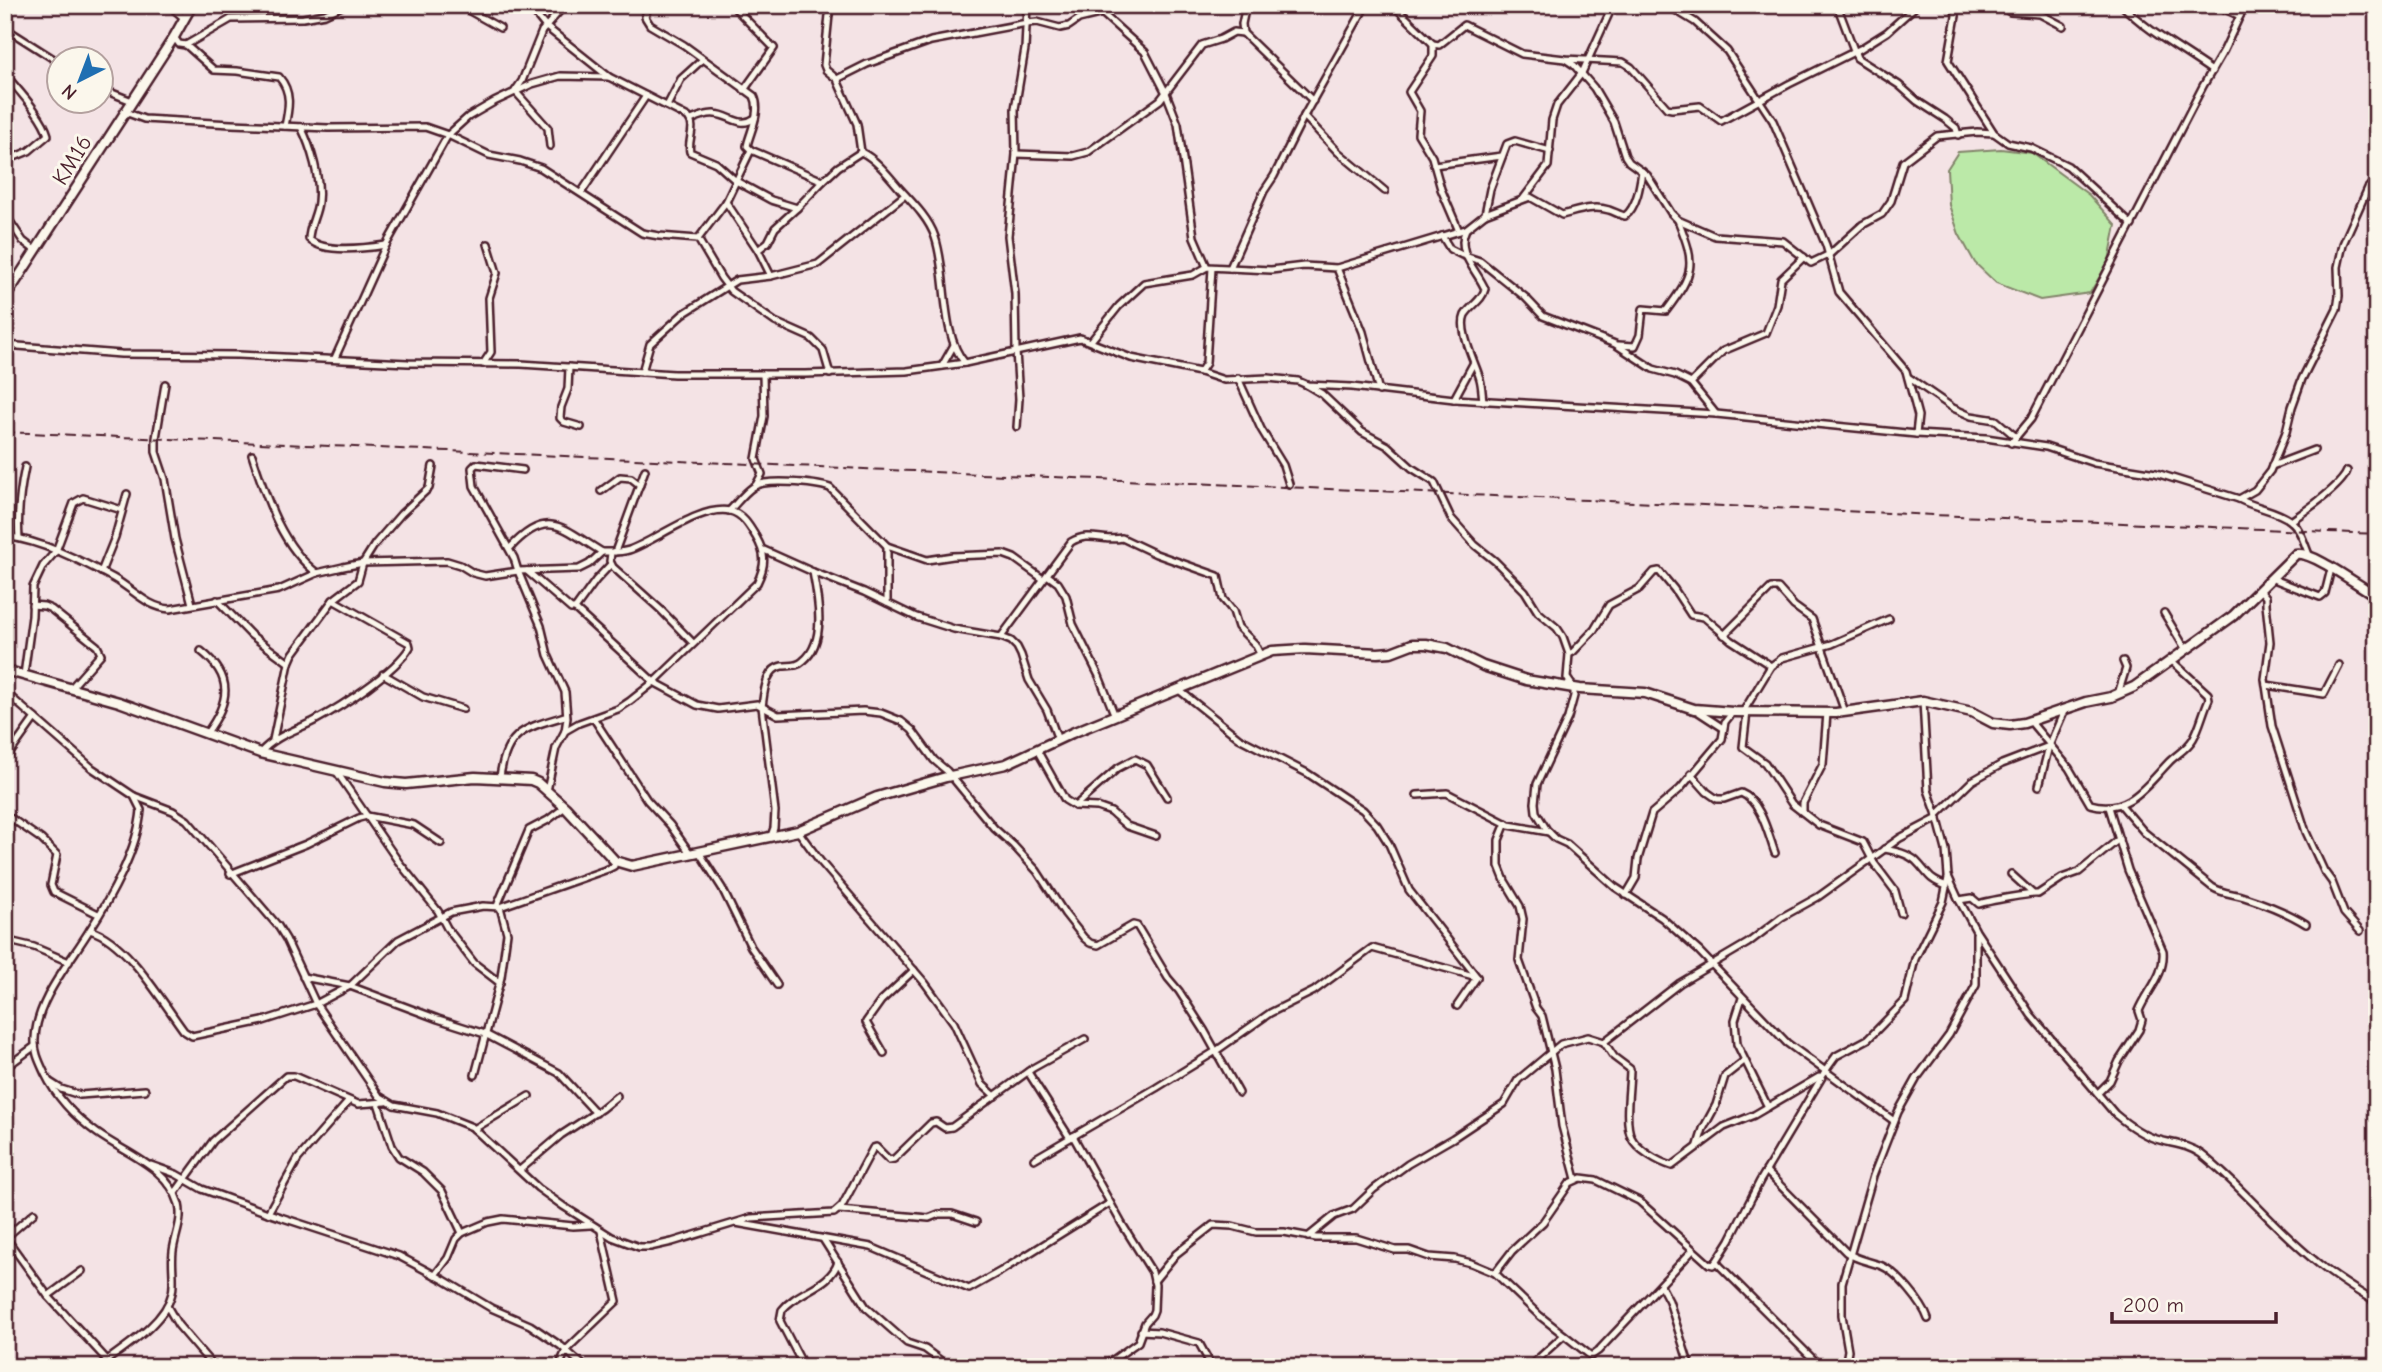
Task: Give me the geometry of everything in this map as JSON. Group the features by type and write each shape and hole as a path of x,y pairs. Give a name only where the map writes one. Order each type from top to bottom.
{"street":[{"path":"169,5 184,18"},
{"name":"KM16","path":"5,298 192,5"},
{"path":"186,45 231,19 303,18 325,14 344,5"},
{"path":"459,5 500,28"},
{"path":"528,5 545,26 609,77 691,120 691,152 716,163 736,181 771,200 797,208"},
{"path":"515,91 522,81 545,26 565,5"},
{"path":"649,5 646,11 647,22 756,100 755,118 747,146 823,181"},
{"path":"732,5 775,48 744,90"},
{"path":"830,5 824,65 838,80 857,124 861,152 883,171 917,208 935,239 954,345 965,363"},
{"path":"1017,427 1019,399 1015,294 1008,236 1016,154 1015,109 1025,49 1027,5"},
{"path":"1093,5 1145,52 1178,124 1194,237 1209,267 1206,363 1214,377"},
{"path":"1243,33 1246,5"},
{"path":"1230,268 1264,191 1288,152 1304,116 1366,5"},
{"path":"1393,5 1433,44 1435,51 1409,92 1420,111 1418,134 1427,148 1441,189 1463,230 1464,251 1471,269 1485,289 1485,293 1465,318 1464,326 1473,364 1481,380 1483,401"},
{"path":"1523,199 1548,166 1552,120 1557,105 1582,73 1613,5"},
{"path":"1667,5 1696,22 1727,51 1773,121 1829,254 1839,292 1904,367 1918,416 1916,434"},
{"path":"1838,5 1857,58 1945,119 1956,128 1958,135"},
{"path":"1433,44 1439,45 1464,25 1522,54 1565,60 1623,62 1631,67 1667,108 1672,110 1700,106 1721,121 1854,52 1886,32 1917,5"},
{"path":"1955,5 1948,61 1994,133 2008,143 2031,148 2068,166 2132,225"},
{"path":"1997,5 2010,12 2044,16 2063,26"},
{"path":"2032,13 2034,5"},
{"path":"2122,5 2159,37 2178,46 2212,71"},
{"path":"2216,5 2240,16"},
{"path":"2011,443 2031,419 2245,5"},
{"path":"838,80 867,64 931,41 1027,23 1037,22 1060,28 1100,13"},
{"path":"5,28 46,54"},
{"path":"1016,154 1082,154 1096,147 1160,100 1202,45 1234,32 1243,33 1313,101"},
{"path":"174,37 214,71 237,71 279,77 289,97 285,126"},
{"path":"667,106 681,79 702,60"},
{"path":"1565,60 1582,73 1609,112 1629,162 1652,181 1671,214 1678,220 1715,236 1783,241 1811,263 1829,254 1862,225 1885,211 1891,201 1900,166 1905,159 1937,135 1994,133"},
{"path":"5,74 33,110 48,135 29,151 5,161"},
{"path":"335,358 386,245 448,135 468,117 539,81 560,76 609,77"},
{"path":"515,91 548,128 550,146"},
{"path":"116,94 132,100"},
{"path":"581,193 646,96"},
{"path":"125,112 144,119 300,127 425,127 489,155 541,168 642,233 698,239"},
{"path":"691,120 710,114 742,123 755,118"},
{"path":"1304,116 1338,152 1385,191"},
{"path":"300,127 309,146 318,183 318,203 309,239 317,245 345,249 386,245"},
{"path":"1485,214 1490,189 1505,146 1513,141 1550,151"},
{"path":"698,239 726,202 751,150"},
{"path":"758,250 768,242 775,228 823,181 861,152"},
{"path":"1434,165 1502,156"},
{"path":"1091,341 1115,310 1144,283 1193,275 1209,267 1264,270 1304,266 1337,268 1463,230 1485,214 1533,197 1562,215 1592,208 1625,216 1630,213 1639,190 1642,171"},
{"path":"2239,499 2260,485 2287,432 2302,379 2337,309 2338,267 2343,244 2368,188 2377,178"},
{"path":"642,372 646,353 655,337 683,314 737,281 818,264 905,195"},
{"path":"726,202 758,250 771,276"},
{"path":"5,214 23,241 36,251"},
{"path":"1442,236 1450,248 1480,261 1543,316 1626,347 1635,346 1640,335 1643,309 1666,311 1691,270 1691,259 1678,220"},
{"path":"698,239 727,286 775,322 811,338 823,351 830,374"},
{"path":"483,364 491,352 490,293 497,273 488,244"},
{"path":"1692,383 1723,351 1766,333 1777,305 1781,279 1804,257"},
{"path":"1337,268 1363,332 1379,391"},
{"path":"5,345 121,354 335,358 642,372 830,374 888,373 965,363 1080,338 1130,359 1200,372 1224,380 1286,380 1307,385 1483,401 1716,414 1916,434 1986,438 2046,447 2094,463 2164,475 2275,513 2291,521 2298,529 2310,557"},
{"path":"1615,344 1653,369 1692,383 1716,414"},
{"path":"942,366 954,345"},
{"path":"1200,372 1206,363"},
{"path":"1454,398 1473,364"},
{"path":"569,367 568,389 560,418 564,422 581,427"},
{"path":"729,511 756,485 762,474 756,459 764,416 763,374"},
{"path":"1908,377 1953,408 1971,416 1996,420 2017,437"},
{"path":"1238,379 1261,429 1283,465 1289,484"},
{"path":"164,384 156,452 163,472 192,604"},
{"path":"1307,385 1322,394 1362,432 1388,446 1412,468 1434,482 1451,518 1475,545 1525,591 1538,612 1557,628 1563,638 1569,654 1567,678 1574,688 1573,703 1537,784 1535,803 1541,822 1556,839 1567,844 1615,887 1662,918 1712,965 1787,1043 1824,1073 1894,1121"},
{"path":"2272,466 2314,450"},
{"path":"252,455 286,538 297,555 317,573"},
{"path":"523,470 475,464 472,468 476,490 510,548 541,626 548,654 565,692 565,731 556,748 547,792"},
{"path":"19,538 19,496 25,467"},
{"path":"273,740 289,663 305,636 333,600 358,581 367,555 401,514 429,488 433,467"},
{"path":"575,609 611,564 645,470"},
{"path":"2291,521 2336,488 2347,471"},
{"path":"601,491 620,477 631,478 640,485"},
{"path":"756,485 773,482 821,485 830,488 887,546 927,560 1003,554 1045,577 1063,589 1073,624 1115,716"},
{"path":"101,572 115,537 127,494"},
{"path":"24,675 33,587 37,576 55,551 76,501 83,498 122,510"},
{"path":"510,548 533,526 550,523 602,552 613,553 631,549 705,514 729,511 739,515 749,525 764,550 763,571 757,583 654,682 618,709 565,731"},
{"path":"5,536 19,538 55,551 101,572 153,606 170,609 279,590 317,573 363,563 447,561 485,576 518,571 579,569 602,552"},
{"path":"1001,637 1071,542 1079,537 1122,538 1156,554 1218,576 1223,599 1233,611 1238,627 1255,644 1261,656"},
{"path":"887,546 887,603"},
{"path":"764,550 916,617 936,624 1001,637 1017,647 1029,680 1047,709 1058,740"},
{"path":"5,670 119,702 260,753 336,771 394,783 500,777 531,780 565,807 615,861 632,866 798,831 866,801 950,776 1006,764 1272,652 1305,649 1378,653 1391,652 1412,644 1426,644 1447,648 1494,670 1526,680 1574,688 1645,693 1694,709 1827,713 1923,701 1972,712 1993,723 2018,724 2134,687 2233,616 2296,554 2302,553 2310,557 2377,596"},
{"path":"611,564 662,610 693,643"},
{"path":"2271,578 2320,597 2325,593 2331,569"},
{"path":"527,571 551,594 571,609 575,609 654,682 706,708 751,704 778,715 847,711 893,716 912,730 933,760 1037,871 1065,914 1090,943 1098,945 1133,925 1138,926 1154,957 1179,991 1239,1093"},
{"path":"1569,654 1594,630 1609,605 1639,589 1657,571 1663,574 1691,615 1704,617 1724,635 1771,666"},
{"path":"771,836 775,811 762,707 767,681 773,669 799,664 816,643 818,606 813,572"},
{"path":"1724,635 1774,587 1812,619 1845,712"},
{"path":"2259,589 2266,597 2270,642 2266,685 2272,726 2306,832 2323,871 2332,882 2344,913 2360,931"},
{"path":"217,600 251,635 289,663"},
{"path":"260,753 273,740 318,719 383,674 406,654 410,647 409,643 333,600"},
{"path":"32,605 51,609 97,646 102,654 71,688"},
{"path":"2164,613 2186,650"},
{"path":"1889,618 1821,648 1787,656 1771,666 1745,712 1743,747 1764,762 1789,802 1827,829 1863,842 1895,891 1901,913"},
{"path":"201,651 220,670 225,681 225,695 219,715 206,734"},
{"path":"2118,694 2126,668 2123,661"},
{"path":"2030,721 2069,768 2087,802 2109,807 2121,805 2154,780 2187,746 2194,737 2209,699 2208,694 2172,661"},
{"path":"2266,685 2325,694 2339,665"},
{"path":"383,674 423,697 463,709"},
{"path":"1179,690 1239,738 1307,773 1363,810 1389,844 1409,890 1477,977"},
{"path":"5,692 92,768 134,796 173,811 187,820 230,874 278,926 316,1004 379,1096 394,1105 437,1112 474,1129 547,1194 601,1231 628,1244 650,1247 732,1223 767,1216 829,1214 839,1210 929,1218 939,1214 952,1214 976,1222"},
{"path":"1495,1273 1511,1251 1543,1222 1570,1183 1576,1179 1596,1180 1639,1201 1709,1264 1716,1262 1766,1171 1836,1056 1862,1043 1902,1006 1915,959 1943,902 1948,876 1946,850 1938,816 1928,790 1923,701"},
{"path":"1694,709 1723,728"},
{"path":"2039,786 2050,745 2065,709"},
{"path":"1626,895 1638,873 1638,859 1651,813 1677,792 1721,739 1723,728 1732,712"},
{"path":"1803,812 1803,803 1822,764 1827,713"},
{"path":"500,777 505,751 519,733 566,717 586,721"},
{"path":"5,760 35,718"},
{"path":"594,719 647,800 722,888 751,947 777,985"},
{"path":"1604,1042 1680,983 1760,935 1884,849 1938,816 1963,787 1972,781 2002,764 2050,745"},
{"path":"1037,750 1065,800 1075,806 1097,807 1111,812 1127,826 1156,836"},
{"path":"1075,806 1118,768 1135,759 1147,765 1167,797"},
{"path":"336,771 469,957 500,983"},
{"path":"1691,774 1717,799 1741,793 1749,797 1758,810 1775,853"},
{"path":"1418,795 1447,793 1521,829 1549,832"},
{"path":"98,1367 143,1333 167,1306 172,1293 173,1253 181,1216 175,1193 167,1180 145,1162 77,1117 50,1082 38,1058 35,1046 36,1029 53,986 90,930 133,845 141,810 134,796"},
{"path":"2121,805 2144,832 2212,887 2223,894 2242,896 2284,911 2306,924"},
{"path":"475,1075 500,983 507,933 499,907 529,830 565,807"},
{"path":"2098,1093 2110,1082 2119,1060 2139,1030 2142,1020 2139,1011 2163,966 2163,951 2128,870 2109,807"},
{"path":"5,814 55,852 57,859 51,885 54,892 98,914"},
{"path":"230,874 367,816 414,825 442,843"},
{"path":"1506,823 1499,840 1499,866 1520,906 1524,930 1518,952 1519,960 1536,1008 1542,1016 1558,1087 1562,1126 1576,1179"},
{"path":"798,831 820,861 914,970 954,1023 982,1084 995,1096"},
{"path":"1959,900 1972,898 1979,904 1992,899 2038,894 2062,878 2079,872 2119,839"},
{"path":"1884,849 1903,853 1917,862 1928,877 1947,886"},
{"path":"90,930 108,937 122,949 184,1031 192,1036 263,1021 316,1004 350,986 398,940 441,916 466,908 499,907 608,869 614,866 615,861"},
{"path":"2011,874 2032,893"},
{"path":"1948,876 1976,931 2031,1015 2115,1114 2128,1125 2155,1139 2186,1145 2199,1153 2241,1189 2317,1263 2377,1303"},
{"path":"1845,1367 1848,1350 1841,1292 1873,1176 1894,1121 1917,1078 1949,1035 1973,990 1976,978 1976,931"},
{"path":"5,940 34,947 69,962"},
{"path":"1034,1160 1216,1051 1270,1013 1314,992 1372,948 1477,977"},
{"path":"884,1053 866,1022 881,1001 914,970"},
{"path":"303,976 350,986 438,1020 485,1034 559,1073 596,1112"},
{"path":"1457,1006 1477,977"},
{"path":"1742,998 1734,1027 1737,1044 1768,1107"},
{"path":"1308,1237 1334,1216 1353,1209 1374,1189 1408,1164 1454,1138 1504,1104 1518,1080 1550,1051 1579,1038 1588,1037 1604,1042 1614,1057 1630,1069 1630,1134 1635,1142 1658,1160 1672,1166 1724,1127 1754,1115 1824,1073"},
{"path":"839,1210 873,1148 876,1147 889,1160 894,1159 931,1123 936,1122 945,1128 952,1127 1028,1072 1086,1039"},
{"path":"5,1068 35,1046"},
{"path":"1698,1145 1716,1105 1725,1076 1744,1061"},
{"path":"1028,1072 1071,1137 1152,1272 1154,1310 1138,1342 1103,1367"},
{"path":"175,1193 213,1142 286,1076 294,1076 348,1102 358,1104 386,1101"},
{"path":"58,1090 80,1095 145,1090"},
{"path":"474,1129 529,1096"},
{"path":"520,1170 561,1135 617,1096"},
{"path":"268,1213 298,1159 348,1102"},
{"path":"378,1103 399,1157 423,1172 442,1191 463,1233"},
{"path":"145,1162 268,1213 399,1256 491,1308 530,1325 585,1367"},
{"path":"1766,1171 1829,1237 1851,1256 1888,1269 1914,1296 1928,1319"},
{"path":"732,1223 871,1247 970,1289 1110,1202"},
{"path":"34,1213 5,1238 48,1296 107,1360"},
{"path":"435,1275 448,1258 456,1238 488,1222 503,1219 573,1226 591,1224"},
{"path":"1154,1281 1176,1254 1213,1225 1308,1237 1356,1238 1395,1250 1409,1250 1429,1257 1471,1263 1495,1273 1591,1356 1693,1250"},
{"path":"559,1367 566,1350 617,1301 601,1231"},
{"path":"823,1239 859,1297 880,1321 906,1343 925,1349 948,1367"},
{"path":"804,1367 780,1321 782,1310 797,1296 832,1275 838,1262"},
{"path":"1716,1262 1821,1367"},
{"path":"48,1296 82,1271"},
{"path":"1661,1286 1669,1301 1690,1367"},
{"path":"167,1306 178,1325 214,1367"},
{"path":"1142,1331 1158,1332 1199,1343 1212,1367"},
{"path":"1529,1367 1564,1335"}],"green space":[{"path":"2001,149 2032,153 2089,195 2116,225 2109,261 2090,293 2040,300 1996,283 1975,263 1959,234 1949,205 1947,169 1958,152"}],"railway":[{"path":"5,432 2377,534"}]}
